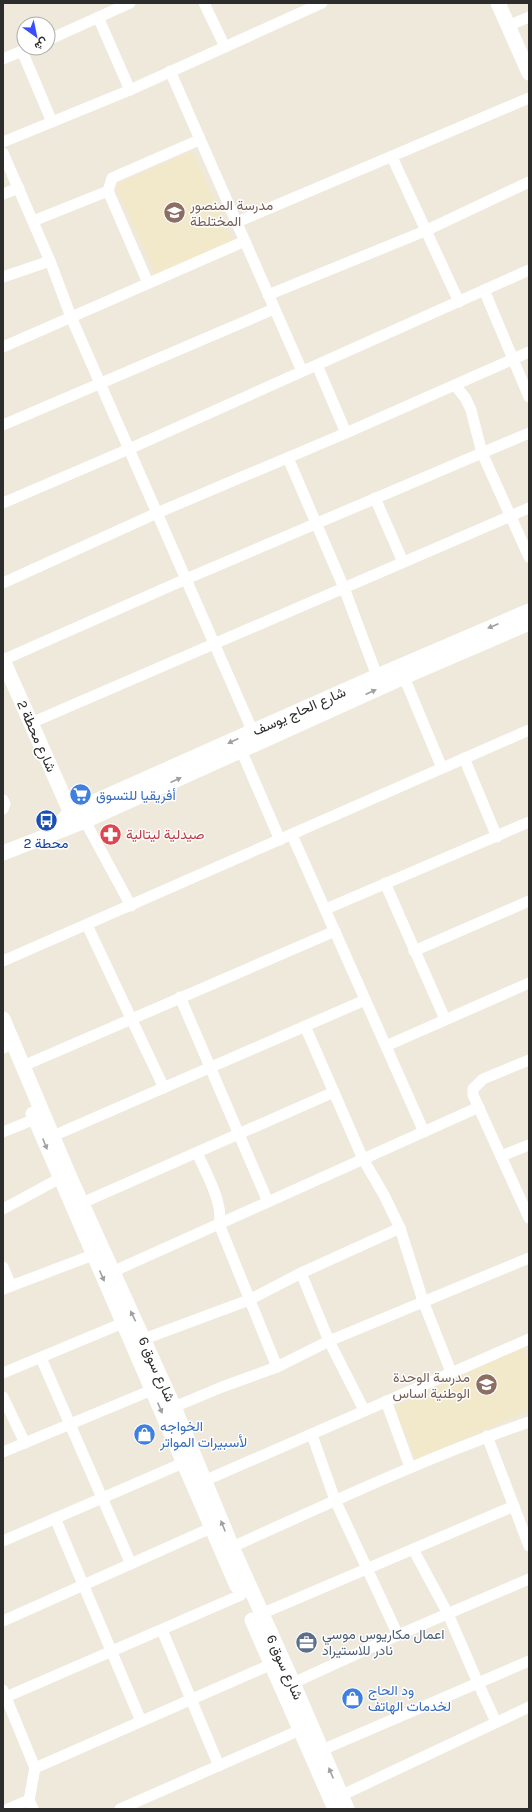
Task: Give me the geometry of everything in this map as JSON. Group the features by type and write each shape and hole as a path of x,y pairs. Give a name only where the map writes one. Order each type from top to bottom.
{"street":[{"path":"56,36 130,3"},
{"path":"204,3 225,47"},
{"path":"3,142 130,90 322,3"},
{"path":"498,3 529,73"},
{"path":"508,26 529,16"},
{"path":"98,17 130,90"},
{"path":"3,59 16,54"},
{"path":"28,56 52,122"},
{"path":"170,71 199,140 237,222 302,371"},
{"path":"237,222 392,158 529,98"},
{"path":"148,284 108,191 112,178 199,140"},
{"path":"3,153 50,261 71,317 100,384 214,645 254,732"},
{"path":"392,158 459,302"},
{"path":"268,295 425,231 529,182"},
{"path":"3,194 18,188"},
{"path":"33,221 108,191"},
{"path":"3,347 245,241"},
{"path":"3,277 50,261"},
{"path":"3,503 129,449 529,270"},
{"path":"484,290 529,396"},
{"path":"3,425 274,309"},
{"path":"3,583 157,513 346,433 529,352"},
{"path":"317,365 346,433"},
{"path":"455,385 466,399 471,410 482,453 529,557"},
{"path":"3,660 186,579 529,433"},
{"path":"288,458 344,588 377,676"},
{"path":"375,498 403,562"},
{"path":"31,723 529,508"},
{"name":"شارع الحاج يوسف","path":"77,819 254,732 377,676 529,611"},
{"name":"شارع الحاج يوسف","path":"77,819 241,750 529,623"},
{"name":"شارع محطة 2","path":"3,660 7,680 31,723 77,819"},
{"path":"404,677 442,768"},
{"path":"3,961 529,730"},
{"path":"241,750 280,840"},
{"path":"464,758 497,836"},
{"path":"3,800 5,804 3,809"},
{"path":"3,853 46,837 77,819 130,906"},
{"path":"326,909 529,822"},
{"path":"292,834 424,1132"},
{"path":"385,883 445,1018"},
{"path":"414,951 529,901"},
{"path":"87,925 164,1088"},
{"path":"23,1066 335,931"},
{"path":"386,1046 445,1018 529,983"},
{"path":"180,997 268,1202"},
{"path":"53,1136 365,1000"},
{"name":"شارع سوق 6","path":"3,1019 53,1136 64,1176 93,1255 300,1730 316,1753"},
{"path":"305,1026 363,1159 390,1205 400,1228 423,1301 451,1372"},
{"name":"شارع سوق 6","path":"4,1046 35,1119 64,1176 82,1203 174,1407 232,1547 293,1683 316,1753 338,1803"},
{"path":"529,1060 483,1079 473,1089 473,1095 529,1218"},
{"path":"82,1203 334,1092"},
{"path":"112,1272 479,1107"},
{"path":"3,1132 35,1119"},
{"path":"501,1156 529,1144"},
{"path":"196,1153 219,1206 221,1218 219,1224 277,1367"},
{"path":"3,1209 64,1176"},
{"path":"144,1340 249,1300 301,1273 400,1228"},
{"path":"3,1267 7,1288 93,1255"},
{"path":"174,1407 222,1387 277,1367 329,1341 529,1258"},
{"path":"301,1273 329,1341 364,1410"},
{"path":"3,1372 41,1358 123,1323"},
{"path":"204,1481 529,1339"},
{"path":"41,1358 131,1564"},
{"path":"3,1452 152,1390"},
{"path":"3,1397 25,1443"},
{"path":"386,1401 410,1467"},
{"path":"232,1547 410,1467 487,1436 529,1422"},
{"path":"312,1435 335,1500 398,1635"},
{"path":"487,1436 529,1546"},
{"path":"3,1540 183,1463"},
{"path":"261,1614 514,1506"},
{"path":"55,1518 141,1721"},
{"path":"3,1621 211,1528"},
{"path":"413,1550 448,1614 496,1722"},
{"path":"293,1683 398,1635 529,1579"},
{"path":"8,1809 31,1805 35,1768 4,1693 111,1652 241,1595"},
{"path":"162,1630 219,1766"},
{"path":"316,1753 529,1661"},
{"path":"35,1768 272,1664"},
{"path":"338,1803 496,1722 529,1707"},
{"path":"120,1809 300,1730"}],"shaded area":[{"name":"مدرسة المنصور المختلطة","path":"192,151 233,241 155,274 115,185"},
{"name":"مدرسة الوحدة الوطنية اساس","path":"523,1347 529,1363 529,1410 416,1460 395,1407"}],"place":[{"name":"مدرسة المنصور المختلطة","path":"174,213"},
{"name":"أفريقيا للتسوق","path":"80,795"},
{"name":"محطة 2","path":"46,821"},
{"name":"صيدلية ليتالية","path":"110,834"},
{"name":"مدرسة الوحدة الوطنية اساس","path":"486,1385"},
{"name":"الخواجه لأسبيرات المواتر","path":"145,1434"},
{"name":"اعمال مكاريوس موسي نادر للاستيراد","path":"307,1642"},
{"name":"ود الحاج لخدمات الهاتف","path":"353,1698"}]}
